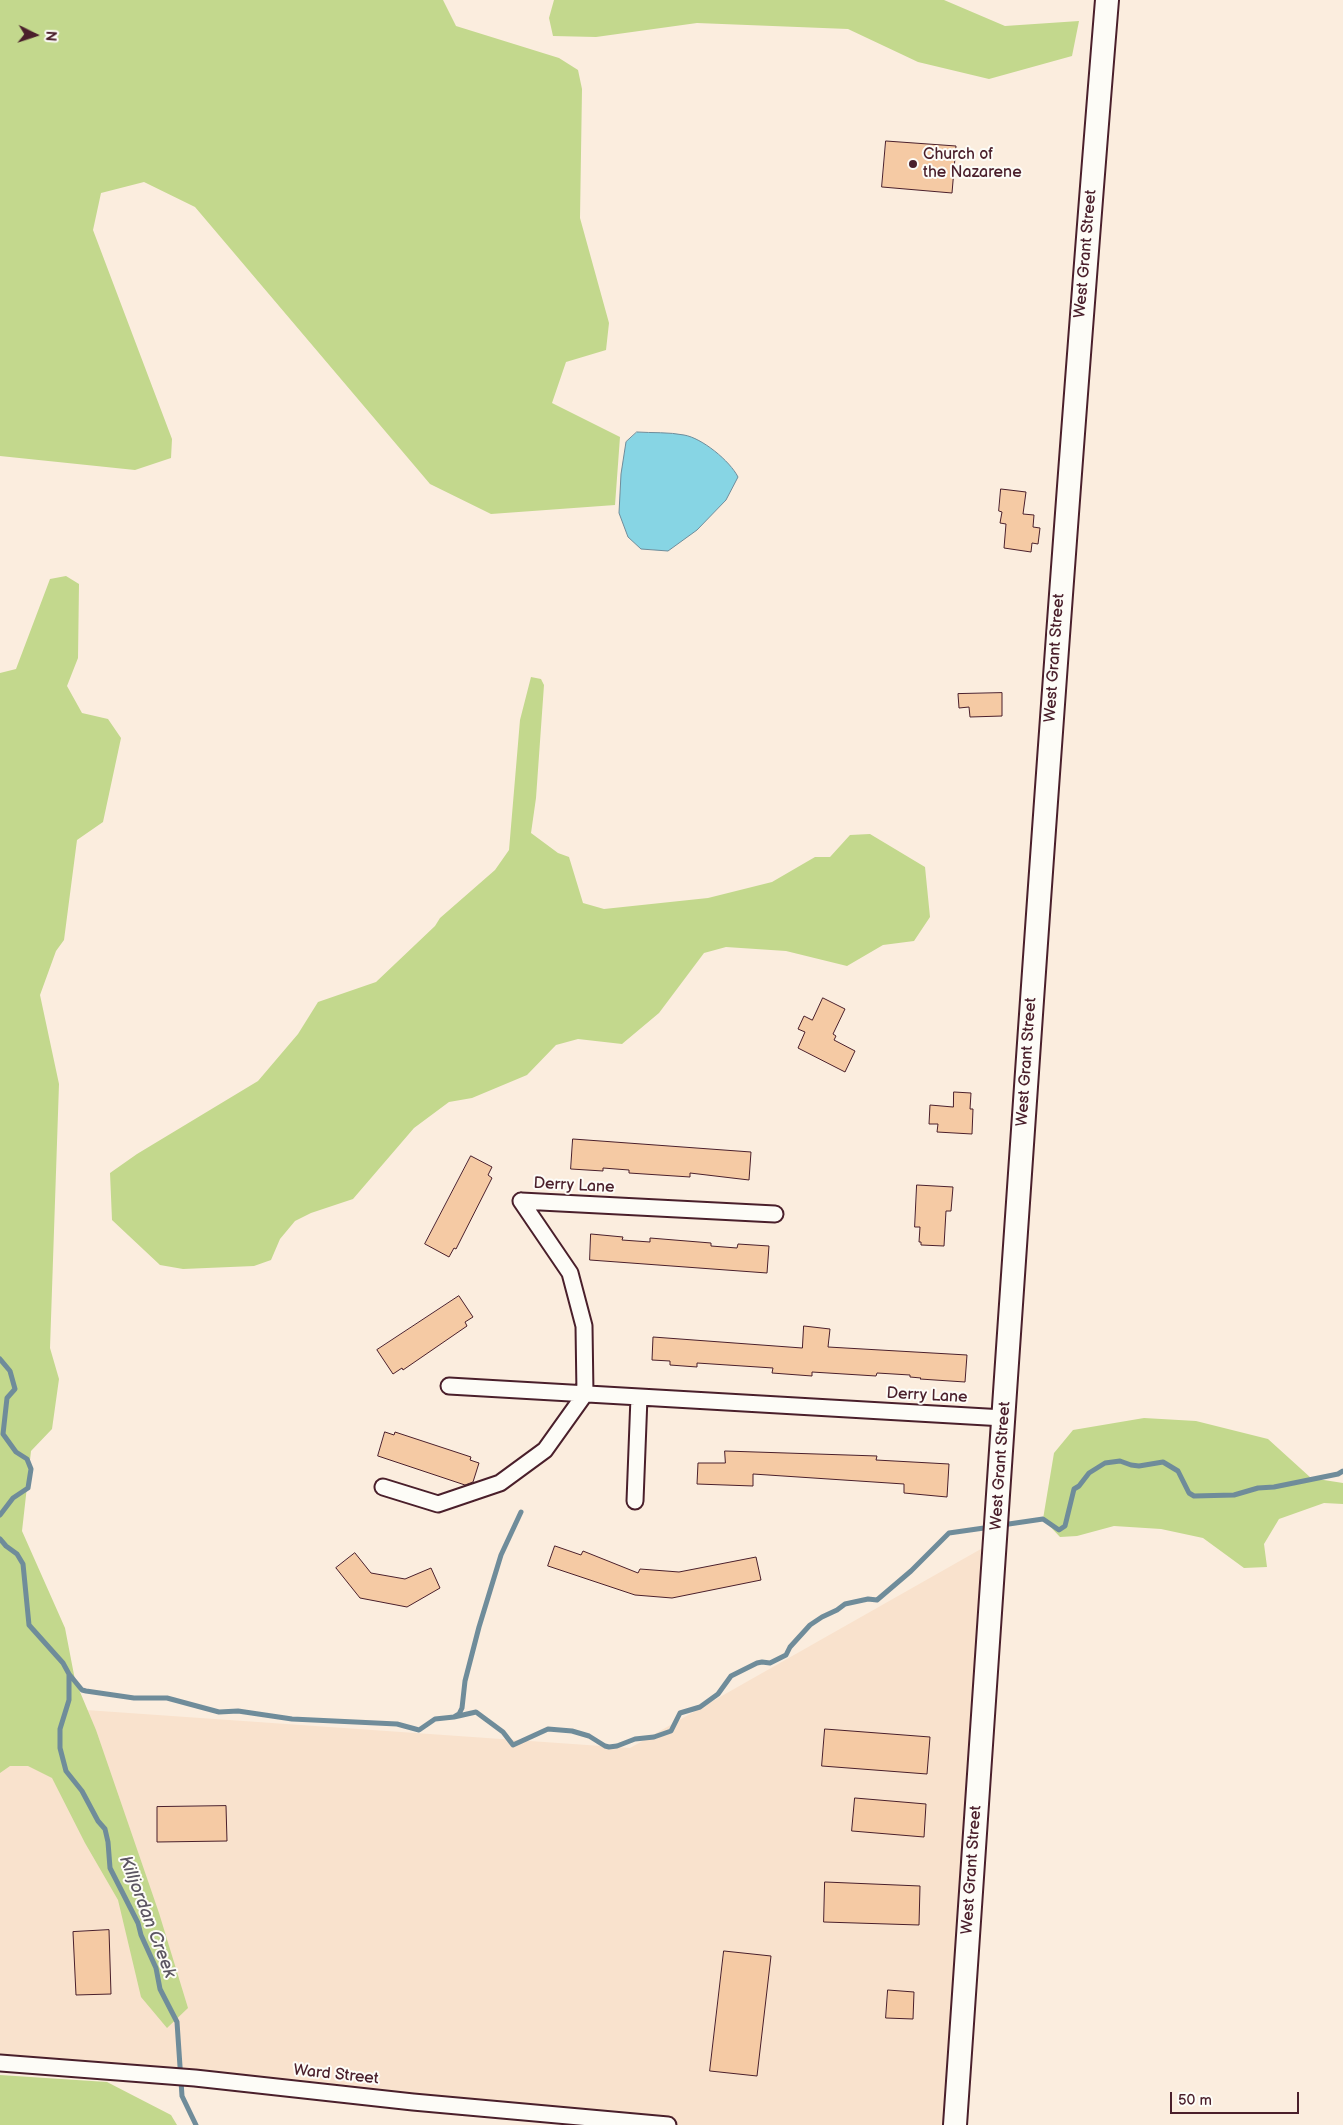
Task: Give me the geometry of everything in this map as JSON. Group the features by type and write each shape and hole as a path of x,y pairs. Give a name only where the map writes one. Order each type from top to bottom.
{"main road":[{"name":"West Grant Street","path":"954,2125 1046,787 1076,374 1107,0"}],"street":[{"name":"Derry Lane","path":"585,1394 584,1326 570,1273 520,1201 775,1214"},
{"name":"Derry Lane","path":"449,1386 1004,1418"},
{"path":"383,1487 438,1504 500,1484 545,1450 585,1394"},
{"path":"635,1500 639,1397"},
{"name":"Ward Street","path":"0,2063 195,2078 413,2102 668,2125"}],"shaded area":[{"path":"995,1541 955,2125 668,2125 0,2063 0,1704 630,1748"}],"green space":[{"path":"0,0 443,0 456,26 559,58 578,70 582,89 580,218 609,323 606,350 566,362 552,403 620,437 615,505 491,514 430,484 195,207 144,182 101,193 93,230 172,439 171,458 135,470 0,456"},
{"path":"554,0 944,0 1005,26 1079,21 1072,56 989,79 918,62 848,29 697,23 596,37 553,36 549,18"},
{"path":"66,576 79,584 78,658 67,686 82,713 108,719 121,738 103,822 77,840 64,940 56,951 40,995 59,1084 50,1348 59,1379 52,1429 31,1451 22,1531 65,1628 75,1680 96,1730 159,1913 188,2008 167,2028 141,1997 118,1900 85,1843 52,1778 28,1766 10,1766 0,1773 0,673 16,669 50,579"},
{"path":"531,677 541,679 544,685 536,798 531,833 558,853 569,857 583,903 604,909 708,898 772,882 815,857 830,857 850,835 870,834 925,867 930,917 914,941 883,945 847,966 786,951 726,947 704,953 659,1013 622,1044 578,1039 556,1045 527,1075 472,1098 449,1102 414,1128 353,1199 311,1213 295,1221 280,1239 271,1260 254,1266 183,1269 160,1265 112,1220 110,1173 137,1154 258,1081 298,1034 318,1002 376,982 435,926 440,918 495,870 509,850 520,720"},
{"path":"1144,1418 1196,1421 1268,1439 1311,1478 1343,1483 1343,1504 1324,1503 1279,1519 1264,1544 1267,1567 1244,1568 1203,1538 1161,1529 1114,1526 1077,1536 1060,1537 1043,1519 1054,1453 1073,1430"},
{"path":"0,2075 107,2082 171,2115 177,2125 0,2125"}],"water":[{"path":"637,432 672,433 691,437 715,451 729,464 738,477 726,500 697,530 668,551 641,549 628,537 619,513 621,474 626,442"}],"building":[{"path":"886,141 956,146 952,193 882,187"},
{"path":"1001,489 1026,492 1023,514 1034,515 1033,527 1040,528 1038,544 1032,543 1031,552 1004,548 1006,524 1000,523 1002,512 999,511"},
{"path":"1002,693 1002,716 970,717 969,707 959,708 958,694"},
{"path":"823,998 845,1009 833,1034 836,1036 834,1040 855,1051 845,1072 798,1048 805,1032 798,1029 804,1016 812,1020"},
{"path":"954,1092 971,1093 970,1109 973,1109 972,1134 937,1132 938,1124 929,1124 930,1105 953,1107"},
{"path":"573,1139 751,1152 749,1180 690,1173 690,1177 629,1173 629,1170 603,1168 603,1171 571,1169"},
{"path":"471,1156 492,1167 488,1175 492,1178 456,1249 454,1248 449,1257 425,1244"},
{"path":"917,1185 953,1187 951,1211 946,1211 944,1246 921,1245 921,1242 919,1242 920,1227 915,1227"},
{"path":"591,1234 623,1237 622,1240 650,1242 650,1238 711,1243 711,1246 737,1248 738,1244 769,1246 767,1273 590,1260"},
{"path":"459,1296 473,1317 465,1322 467,1326 403,1370 402,1368 393,1374 377,1350"},
{"path":"804,1326 830,1329 828,1347 967,1355 965,1382 920,1379 910,1377 910,1375 877,1373 876,1376 812,1372 812,1376 772,1373 773,1368 697,1363 697,1367 670,1365 670,1361 652,1360 653,1337 802,1348"},
{"path":"385,1432 394,1435 395,1432 471,1457 470,1460 479,1463 473,1482 465,1485 378,1456"},
{"path":"725,1451 877,1456 876,1460 949,1464 947,1497 904,1493 904,1484 753,1474 753,1486 697,1484 698,1463 725,1463"},
{"path":"555,1546 581,1555 583,1551 638,1573 640,1569 679,1572 756,1557 761,1580 672,1598 635,1595 548,1566"},
{"path":"355,1553 371,1573 405,1579 431,1568 440,1588 407,1607 360,1598 336,1568"},
{"path":"825,1729 930,1737 927,1774 822,1766"},
{"path":"855,1798 926,1804 924,1837 852,1831"},
{"path":"226,1806 227,1841 157,1842 157,1807"},
{"path":"825,1882 920,1886 919,1925 824,1922"},
{"path":"109,1930 111,1994 76,1995 73,1932"},
{"path":"724,1951 771,1956 757,2076 710,2071"},
{"path":"888,1990 914,1992 913,2019 886,2018"}],"waterway":[{"name":"Killjordan Creek","path":"0,1359 10,1371 15,1389 7,1398 3,1434 16,1452 27,1459 31,1469 28,1488 13,1498 0,1515"},
{"path":"1002,1525 1043,1519 1059,1530 1065,1526 1074,1489 1079,1486 1089,1473 1105,1463 1120,1461 1139,1466 1163,1462 1178,1471 1189,1493 1194,1496 1234,1495 1258,1488 1274,1487 1338,1474 1343,1471"},
{"path":"69,1674 82,1690 86,1691 134,1698 167,1698 219,1712 238,1711 292,1719 397,1724 419,1730 435,1719 454,1717 459,1714 462,1708 465,1681 479,1627 501,1555 521,1512"},
{"path":"454,1717 476,1712 503,1732 513,1745 548,1729 572,1731 589,1736 609,1747 635,1739 654,1737 671,1731 680,1713 700,1707 718,1694 731,1676 757,1663 770,1663 786,1655 790,1647 810,1625 822,1617 845,1604 868,1599 877,1600 911,1571 949,1533 991,1527"},
{"name":"Killjordan Creek","path":"0,1539 17,1554 23,1564 29,1625 63,1663 69,1674 69,1700 60,1729 60,1748 66,1771 82,1791 98,1821 105,1829 110,1868 138,1923 141,1935 156,1968 160,1989 177,2022 182,2096 196,2125"}],"place":[{"name":"Church of the Nazarene","path":"913,164"}]}
